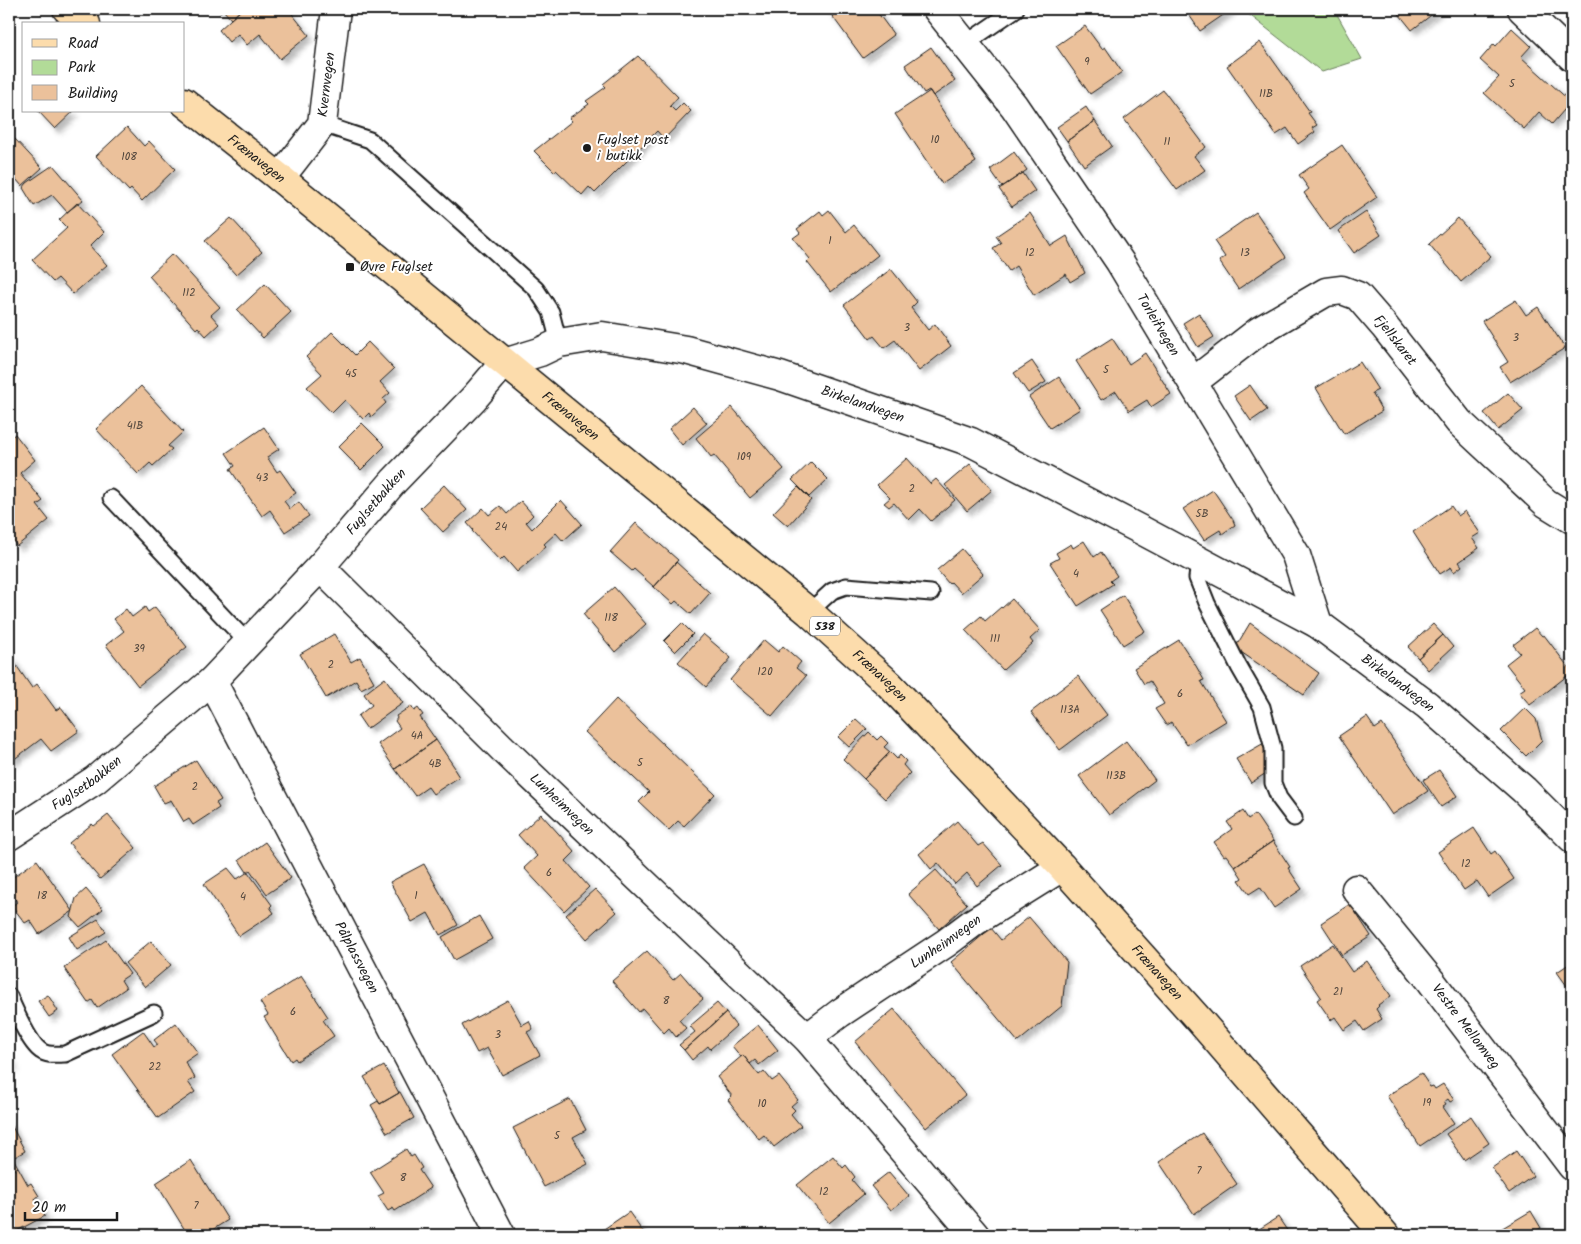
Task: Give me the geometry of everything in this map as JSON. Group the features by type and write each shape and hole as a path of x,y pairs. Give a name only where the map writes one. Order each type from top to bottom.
{"main road":[{"path":"67,9 83,22"},
{"name":"Frænavegen","path":"185,103 280,178 809,612 889,684 1062,866 1200,1021 1385,1235"}],"street":[{"name":"Kvernvegen","path":"280,178 322,124 336,9"},
{"name":"Torleifvegen","path":"937,9 1014,106 1120,262 1296,555 1318,624"},
{"path":"1522,9 1572,57"},
{"name":"Fjellskaret","path":"1193,382 1258,331 1326,292 1342,290 1358,296 1384,326 1459,422 1546,503 1572,519"},
{"name":"Birkelandvegen","path":"504,363 540,352 559,343 602,336 686,350 780,376 971,442 1318,624 1427,705 1524,790 1572,838"},
{"name":"Fuglsetbakken","path":"9,836 95,780 212,681 320,567 394,481 474,398 504,363"},
{"name":"Lunheimvegen","path":"320,567 502,748 807,1038 975,1235"},
{"name":"Pålplassvegen","path":"212,681 501,1235"},
{"name":"Lunheimvegen","path":"807,1038 840,1012 974,922 1062,866"},
{"name":"Vestre Mellomveg","path":"1356,889 1431,981 1572,1166"}],"lane":[{"path":"965,44 1016,9"},
{"path":"322,124 370,140 536,289 551,312 559,343"},
{"path":"111,498 248,643"},
{"path":"1199,561 1197,578 1207,603 1239,667 1262,707 1273,748 1273,783 1279,798 1294,818"},
{"path":"809,612 832,591 846,586 931,593"},
{"path":"9,996 26,1031 41,1051 52,1055 65,1054 154,1013"}],"green space":[{"path":"1242,9 1334,9 1362,59 1322,72"}],"building":[{"path":"217,9 242,9 231,19 223,10 221,12"},
{"path":"242,9 289,10 309,35 280,59 260,34 247,45 238,34 229,42 219,30"},
{"path":"827,9 871,9 872,11 875,9 894,35 863,58"},
{"path":"1185,9 1232,9 1200,31"},
{"path":"1395,9 1439,9 1412,30"},
{"path":"1085,26 1102,49 1105,47 1122,72 1090,94 1056,46"},
{"path":"1512,28 1531,46 1521,57 1571,102 1552,124 1539,112 1524,129 1484,93 1499,77 1480,60"},
{"path":"1260,42 1310,112 1308,113 1317,125 1312,128 1315,132 1298,144 1287,128 1276,135 1227,66"},
{"path":"931,47 955,81 933,96 929,90 924,93 905,65"},
{"path":"638,56 678,97 670,106 675,111 683,103 691,111 664,139 657,131 595,193 589,187 582,195 534,151 572,121 569,118 589,104 586,101 606,87 603,84"},
{"path":"1163,90 1206,147 1194,156 1205,170 1177,190 1124,119"},
{"path":"930,91 976,162 942,184 895,114"},
{"path":"1086,107 1095,121 1067,141 1057,127"},
{"path":"39,112 73,112 55,129"},
{"path":"1095,121 1112,146 1084,166 1067,141"},
{"path":"127,127 144,146 149,141 175,169 142,201 131,189 129,191 96,156"},
{"path":"15,139 42,168 22,186 9,171 9,145"},
{"path":"1342,145 1377,197 1330,230 1304,193 1309,189 1299,175"},
{"path":"1014,152 1027,170 1002,187 990,170"},
{"path":"53,165 83,200 67,212 52,195 34,206 23,188 27,183"},
{"path":"1023,173 1035,191 1012,207 999,189"},
{"path":"77,203 104,232 90,246 107,265 73,294 58,278 53,282 32,260 67,228 59,220"},
{"path":"829,210 846,232 854,225 878,255 831,292 807,262 810,259 793,238 800,233 797,229 820,211 823,215"},
{"path":"1256,212 1286,257 1238,289 1219,261 1225,257 1214,241"},
{"path":"1366,212 1381,235 1354,253 1338,231"},
{"path":"1030,213 1051,246 1067,236 1085,273 1070,282 1066,274 1034,295 1016,266 1009,271 993,248 1001,243 996,236"},
{"path":"231,218 262,252 236,275 205,241"},
{"path":"1458,218 1491,256 1461,282 1429,244"},
{"path":"172,254 220,307 211,315 219,324 206,336 198,327 196,329 149,276"},
{"path":"891,269 917,302 911,308 928,330 935,324 951,346 919,371 895,340 884,348 874,336 870,339 844,305"},
{"path":"265,284 291,312 263,338 237,310"},
{"path":"1516,300 1526,315 1538,307 1565,348 1510,382 1500,367 1508,362 1482,321"},
{"path":"1199,313 1214,337 1198,347 1183,323"},
{"path":"332,332 355,355 368,342 394,369 380,382 390,393 383,399 386,403 371,417 369,413 363,419 345,400 332,413 307,387 322,374 306,357"},
{"path":"1112,338 1129,364 1145,353 1171,394 1151,407 1147,400 1129,411 1116,391 1101,400 1076,361"},
{"path":"1032,361 1046,382 1028,393 1014,373"},
{"path":"1360,362 1378,390 1372,393 1382,411 1344,434 1316,388"},
{"path":"1059,377 1080,409 1050,428 1029,397"},
{"path":"1250,385 1267,410 1251,421 1234,396"},
{"path":"141,386 183,432 168,446 172,449 153,466 150,463 138,474 96,429"},
{"path":"1508,393 1523,410 1498,430 1484,413"},
{"path":"693,407 707,423 682,445 669,429"},
{"path":"732,407 784,469 750,498 714,455 711,457 696,438"},
{"path":"362,423 385,446 361,470 338,447"},
{"path":"264,427 279,449 267,457 277,472 280,470 296,493 284,501 290,509 299,502 309,516 285,532 270,510 262,516 230,469 235,466 226,453"},
{"path":"15,434 35,460 20,473 43,501 37,505 49,520 17,546 9,536 9,439"},
{"path":"907,458 930,484 936,479 955,500 931,521 920,509 909,520 894,503 889,507 884,503 890,498 877,485"},
{"path":"811,462 828,479 809,497 792,480"},
{"path":"970,464 992,490 967,511 945,485"},
{"path":"444,485 467,510 443,532 420,508"},
{"path":"798,487 811,500 788,526 773,513"},
{"path":"1213,490 1235,525 1222,534 1220,530 1204,540 1183,509"},
{"path":"561,500 582,524 563,541 556,533 544,544 546,546 517,572 504,557 500,561 467,523 483,508 489,515 500,506 507,514 521,501 533,515 526,522 532,529"},
{"path":"1451,506 1458,516 1465,511 1480,533 1472,538 1479,548 1459,562 1462,566 1454,572 1451,567 1440,574 1413,532"},
{"path":"636,523 678,560 654,587 634,569 632,571 610,552"},
{"path":"1084,541 1094,557 1101,552 1117,576 1110,581 1113,584 1078,606 1050,563 1059,558 1056,553 1071,544 1073,548"},
{"path":"962,549 983,574 961,593 951,582 949,584 937,570"},
{"path":"676,562 710,593 691,614 676,601 673,604 654,587"},
{"path":"614,587 646,624 615,652 583,614"},
{"path":"1123,595 1145,631 1123,645 1100,610"},
{"path":"1012,599 1040,630 1030,639 1033,643 1003,670 965,630 981,616 985,621"},
{"path":"145,607 148,612 155,607 187,647 138,686 106,645 124,631 114,619 126,609 132,617"},
{"path":"682,623 693,634 675,652 664,641"},
{"path":"1250,623 1319,673 1304,695 1235,648"},
{"path":"1433,624 1443,635 1418,658 1408,647"},
{"path":"1535,628 1542,636 1544,635 1572,672 1530,705 1519,692 1525,688 1506,664 1520,653 1513,645"},
{"path":"334,634 351,662 360,657 374,682 361,689 356,680 326,698 300,654"},
{"path":"703,634 731,658 706,687 678,662"},
{"path":"1443,635 1453,647 1428,670 1418,658"},
{"path":"764,640 778,652 783,646 801,662 796,668 806,676 772,716 730,680"},
{"path":"1179,640 1196,666 1204,680 1201,681 1226,721 1187,745 1171,722 1166,725 1155,709 1164,704 1150,681 1144,684 1134,668"},
{"path":"9,655 32,688 37,684 56,710 61,707 79,731 51,751 41,739 9,763 9,746 10,748 14,746 9,739"},
{"path":"1078,676 1107,715 1060,750 1031,712"},
{"path":"385,678 403,703 367,729 358,716 372,705 364,694"},
{"path":"616,699 715,794 684,826 678,821 669,830 639,802 649,792 585,732"},
{"path":"411,706 414,711 418,708 423,715 420,717 436,740 395,769 378,744 400,728 395,721 396,716"},
{"path":"1525,708 1536,719 1542,740 1526,756 1501,731"},
{"path":"1367,717 1375,729 1382,724 1428,791 1392,815 1339,736"},
{"path":"856,719 867,729 849,747 838,737"},
{"path":"869,732 877,740 881,736 888,743 884,747 890,752 864,779 843,759"},
{"path":"436,740 459,777 433,794 428,787 415,796 395,769"},
{"path":"1126,741 1155,780 1109,815 1079,776"},
{"path":"1264,743 1266,773 1251,783 1236,759"},
{"path":"890,752 897,759 900,755 906,761 903,765 910,773 885,799 864,779"},
{"path":"196,760 221,800 216,803 219,808 193,825 189,819 184,822 171,800 164,803 154,786"},
{"path":"1439,770 1457,796 1441,807 1423,780"},
{"path":"1243,811 1248,819 1255,814 1273,841 1235,867 1214,842 1232,829 1227,822"},
{"path":"541,814 575,852 566,861 589,887 564,911 524,868 537,856 518,835"},
{"path":"108,815 136,848 100,879 69,843 92,824 94,826"},
{"path":"957,821 978,846 983,843 1002,865 977,886 967,873 955,884 938,863 931,869 919,854"},
{"path":"1474,828 1491,854 1495,851 1514,879 1488,897 1477,881 1464,890 1438,852"},
{"path":"1273,841 1302,889 1274,908 1260,887 1249,894 1239,880 1242,878 1235,867"},
{"path":"265,842 291,878 267,894 250,870 247,872 239,860"},
{"path":"37,860 73,911 39,934 30,920 25,923 12,906 17,902 9,889 9,880"},
{"path":"424,864 458,925 440,935 428,913 412,922 390,882"},
{"path":"228,868 237,879 248,872 272,905 270,907 274,913 239,936 204,884"},
{"path":"936,870 967,904 939,929 908,894"},
{"path":"86,889 103,909 80,927 71,917 76,898"},
{"path":"595,889 617,912 587,939 566,915"},
{"path":"1350,904 1371,936 1342,955 1321,923"},
{"path":"479,916 492,939 454,960 442,937"},
{"path":"1029,917 1067,962 1062,1006 1018,1042 951,962 991,928 1001,940"},
{"path":"98,919 106,932 77,950 69,937"},
{"path":"106,940 130,974 121,980 126,988 97,1008 92,1000 88,1003 64,968"},
{"path":"151,941 171,965 145,987 125,963"},
{"path":"1333,944 1352,972 1367,961 1391,996 1378,1005 1376,1009 1382,1019 1364,1031 1357,1021 1344,1030 1335,1017 1331,1020 1317,1000 1321,997 1300,966"},
{"path":"647,951 673,980 681,973 703,999 679,1020 686,1028 676,1037 669,1028 664,1033 643,1009 639,1012 612,981"},
{"path":"1572,962 1572,993 1557,972"},
{"path":"301,976 328,1017 323,1020 334,1036 297,1061 295,1058 291,1061 264,1017 268,1015 260,1002"},
{"path":"48,995 58,1011 49,1017 38,1001"},
{"path":"508,1000 522,1025 529,1021 533,1029 527,1032 540,1055 502,1075 487,1048 477,1053 462,1025"},
{"path":"717,1003 726,1013 684,1050 679,1045 695,1032 690,1026"},
{"path":"894,1009 965,1095 926,1128 855,1042"},
{"path":"726,1013 736,1026 710,1049 708,1046 692,1060 684,1050"},
{"path":"176,1023 198,1053 185,1062 195,1078 188,1082 195,1092 158,1118 112,1054 143,1031 154,1047 158,1045 154,1040"},
{"path":"758,1025 778,1050 759,1065 755,1060 750,1064 732,1046"},
{"path":"9,1055 13,1066 9,1067"},
{"path":"743,1055 759,1075 764,1071 772,1081 779,1076 798,1100 791,1106 795,1110 791,1114 801,1126 774,1147 764,1135 759,1139 728,1100 732,1096 717,1077"},
{"path":"384,1066 399,1093 380,1104 364,1077"},
{"path":"1421,1073 1430,1087 1433,1086 1435,1089 1443,1084 1454,1100 1450,1102 1448,1099 1444,1102 1446,1105 1443,1107 1454,1123 1420,1146 1387,1096"},
{"path":"400,1092 414,1118 387,1133 371,1105 378,1101 380,1104"},
{"path":"570,1099 586,1130 573,1137 588,1164 544,1187 513,1128"},
{"path":"1471,1116 1489,1143 1464,1160 1446,1134"},
{"path":"9,1121 25,1151 13,1158 18,1167 9,1173"},
{"path":"1202,1133 1237,1184 1194,1214 1159,1162"},
{"path":"406,1149 411,1157 414,1155 422,1168 419,1170 431,1188 395,1211 393,1208 388,1211 378,1196 384,1193 370,1172"},
{"path":"1516,1151 1533,1176 1509,1193 1492,1168"},
{"path":"833,1156 843,1168 846,1165 855,1177 852,1180 864,1194 829,1223 797,1185"},
{"path":"191,1160 228,1220 204,1235 188,1235 156,1183"},
{"path":"18,1167 28,1185 31,1183 39,1196 35,1198 45,1216 9,1235 9,1173"},
{"path":"889,1172 909,1196 891,1210 871,1186"},
{"path":"1531,1211 1541,1228 1532,1233 1534,1235 1495,1235 1494,1233"},
{"path":"629,1212 645,1235 595,1235"},
{"path":"1278,1217 1290,1235 1250,1235"}],"place":[{"name":"Fuglset post i butikk","path":"587,148"},
{"name":"Øvre Fuglset","path":"350,267"}]}
